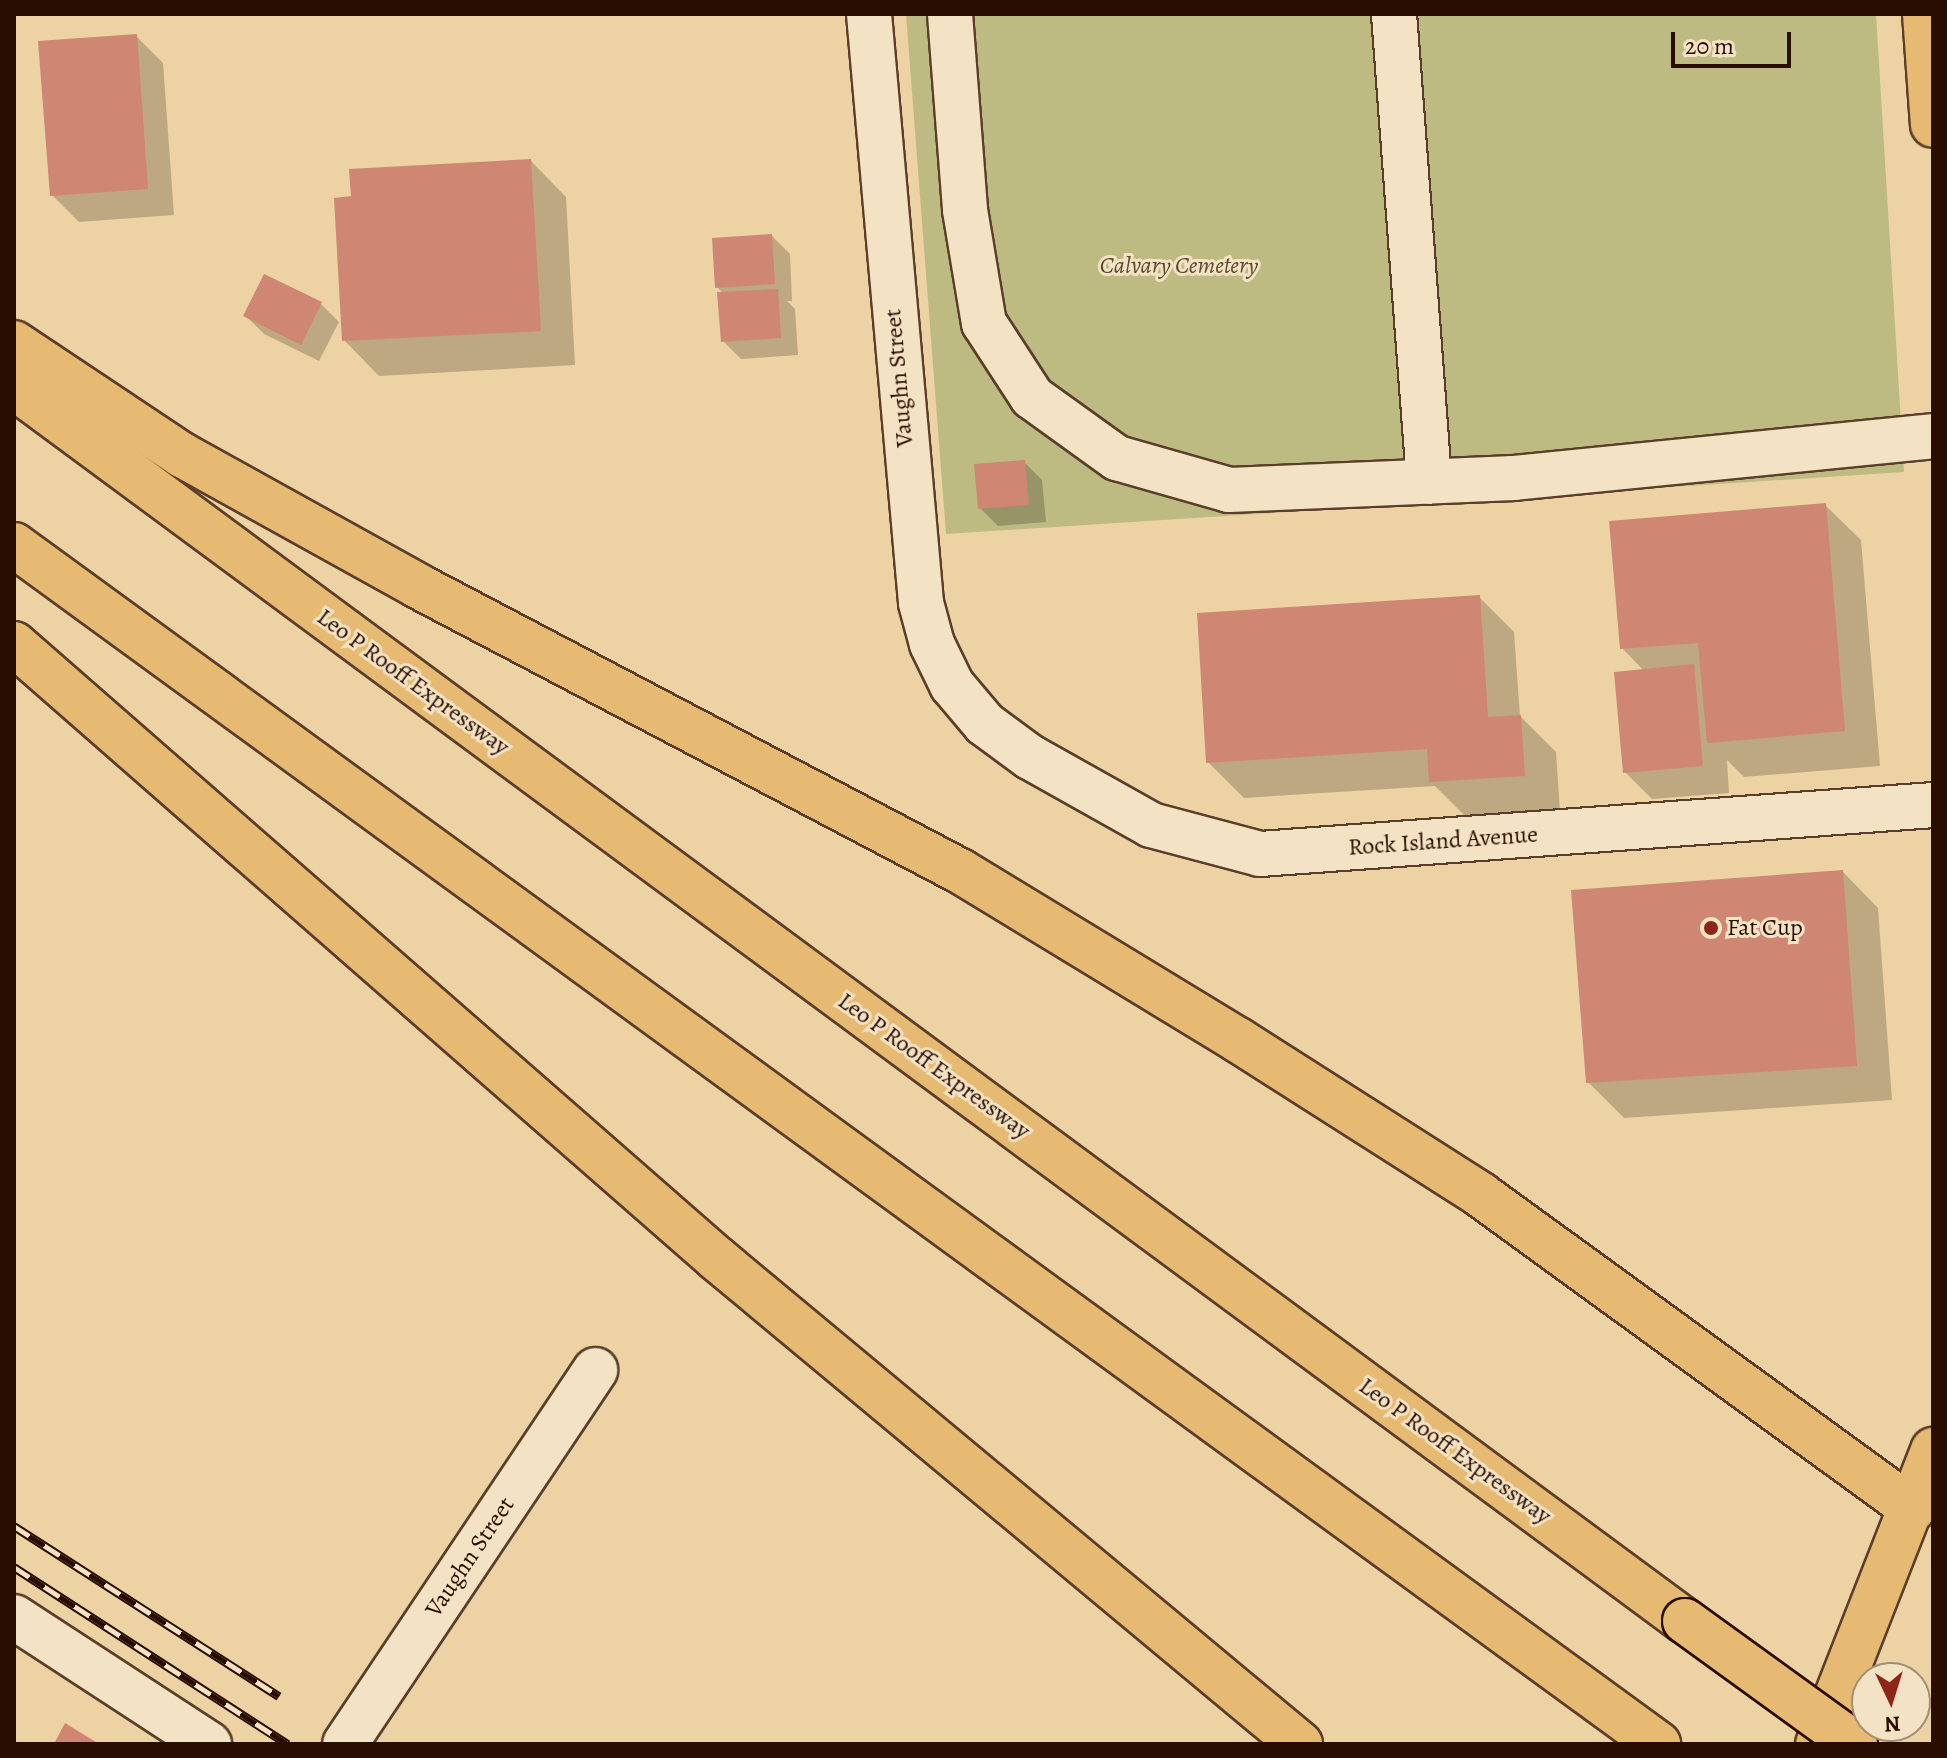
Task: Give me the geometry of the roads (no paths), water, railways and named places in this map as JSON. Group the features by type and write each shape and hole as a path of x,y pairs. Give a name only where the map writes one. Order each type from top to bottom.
{"main road":[{"path":"1925,14 1933,125"},
{"path":"14,343 182,455 431,593 960,871 1238,1040 1481,1195 1923,1516"},
{"name":"Leo P Rooff Expressway","path":"14,387 1855,1744"},
{"path":"14,545 1652,1739"},
{"path":"14,644 716,1258 1300,1744"},
{"path":"1818,1744 1923,1516 1933,1450"}],"street":[{"name":"Vaughn Street","path":"869,14 921,603 932,644 952,685 985,724"},
{"path":"950,14 965,210 984,323 1032,397 1117,458 1229,490 1429,482 1933,436"},
{"path":"1394,14 1429,482"},
{"name":"Rock Island Avenue","path":"985,724 1030,757 1151,825 1207,844 1260,854 1933,805"},
{"name":"Vaughn Street","path":"345,1744 595,1370"},
{"path":"14,1617 209,1744"}],"railway":[{"path":"14,1526 279,1696"},
{"path":"14,1567 288,1744"}],"place":[{"name":"Fat Cup","path":"1711,928"}],"park label":[{"name":"Calvary Cemetery","path":"1179,266"}]}
